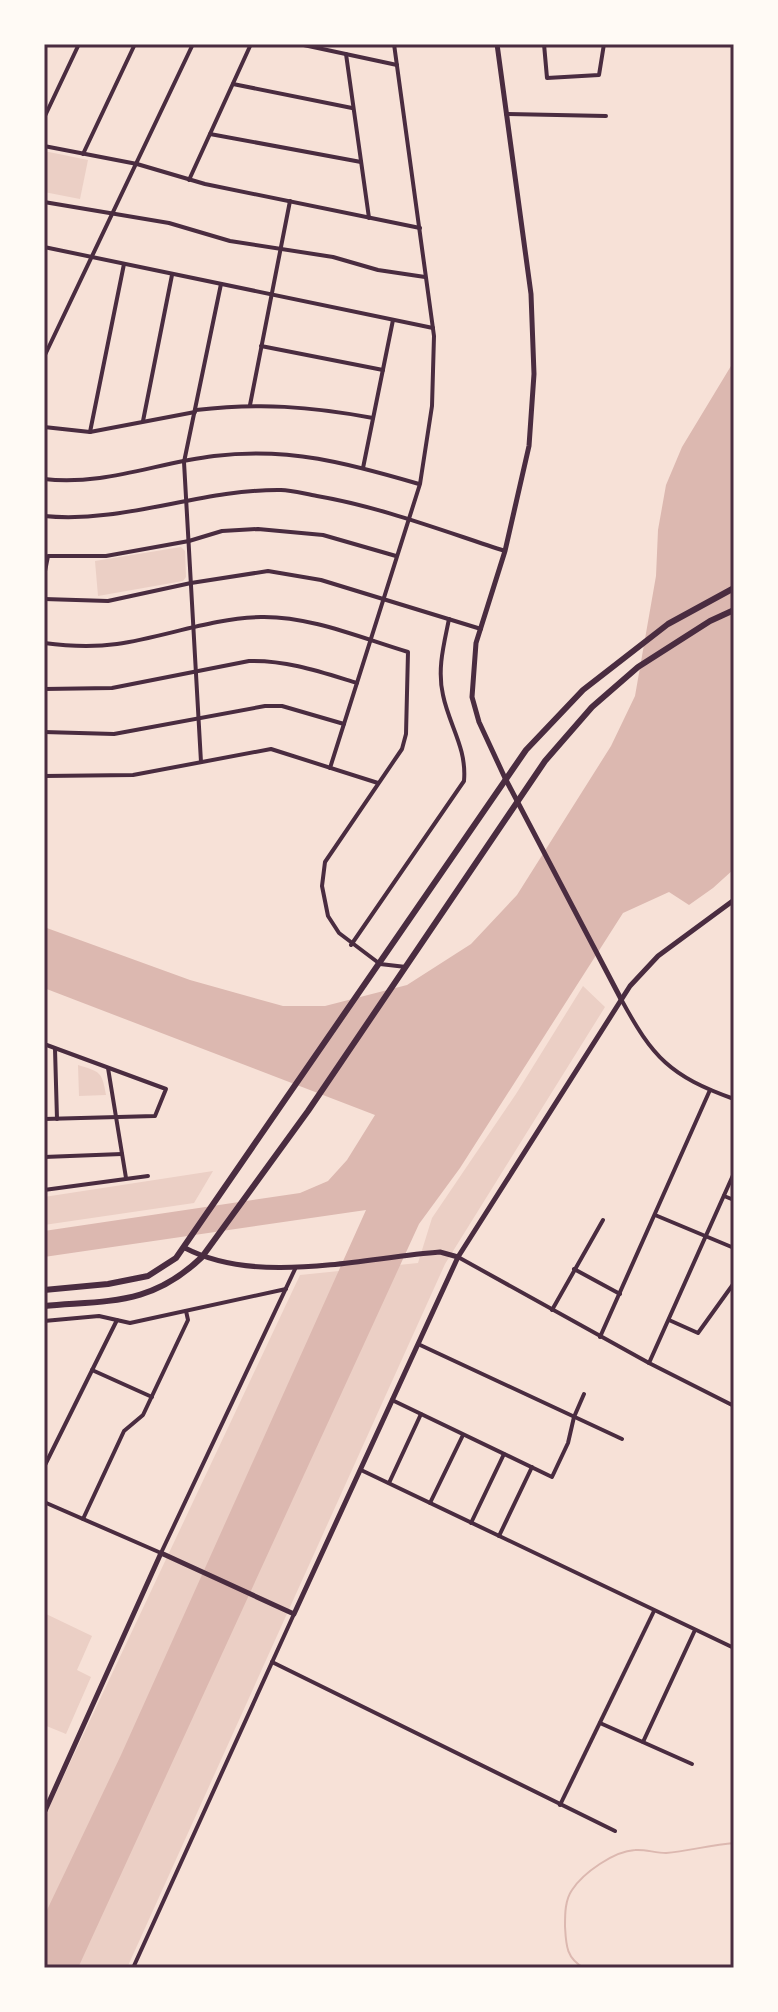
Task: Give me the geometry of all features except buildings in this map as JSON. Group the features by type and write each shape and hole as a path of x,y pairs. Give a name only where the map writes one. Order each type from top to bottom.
{"highway":[{"path":"44,1290 108,1284 148,1276 176,1258 526,750 583,690 668,624 734,588"},
{"path":"44,1306 141,1295 162,1288 188,1271 202,1257 308,1111 545,761 592,707 638,667 710,621 734,610"}],"main road":[{"path":"497,44 531,294 534,374 529,446 505,551 481,629 472,670 472,697 479,722 505,778 621,999"},
{"path":"44,1813 161,1553 294,1614 458,1257 621,999 644,969 734,900"},
{"path":"185,1248 202,1257 256,1266 315,1266 440,1252 458,1257"}],"street":[{"path":"44,118 79,44"},
{"path":"83,154 135,44"},
{"path":"44,357 193,44"},
{"path":"189,180 251,44"},
{"path":"299,44 397,65"},
{"path":"330,768 420,484 432,406 433,328 394,44"},
{"path":"544,44 547,78 599,75 604,44"},
{"path":"346,54 369,218"},
{"path":"233,84 353,108"},
{"path":"506,114 606,116"},
{"path":"210,134 361,162"},
{"path":"44,146 420,228"},
{"path":"250,405 290,201"},
{"path":"44,202 169,223 230,241 333,257 378,270 426,278"},
{"path":"44,247 433,328"},
{"path":"90,432 124,264"},
{"path":"143,421 172,274"},
{"path":"201,762 184,462 221,284"},
{"path":"363,468 393,320"},
{"path":"261,346 383,370"},
{"path":"44,427 90,432 196,411 250,405 314,407 373,418"},
{"path":"44,479 102,479 239,453 269,453 338,460 420,484"},
{"path":"44,516 74,519 96,517 235,492 283,490 347,501 505,551"},
{"path":"44,576 48,556 106,556 189,541 222,531 287,530 323,535 396,556"},
{"path":"44,599 108,601 268,571 296,574 481,629"},
{"path":"44,643 116,644 194,627 258,617 282,617 302,620 408,652 406,734 402,749 325,862 322,886 328,916 351,945 380,964 405,968"},
{"path":"351,945 464,781 464,756 447,711 441,683 441,656 449,619"},
{"path":"44,689 112,688 265,661 286,662 357,683"},
{"path":"44,732 114,734 247,707 282,706 344,724"},
{"path":"44,776 133,775 271,749 378,783"},
{"path":"621,999 666,1065 684,1078 734,1099"},
{"path":"44,1044 166,1089 155,1116 44,1119"},
{"path":"55,1048 57,1119"},
{"path":"108,1068 126,1178"},
{"path":"600,1337 710,1090"},
{"path":"44,1157 122,1154"},
{"path":"649,1363 734,1173"},
{"path":"44,1190 148,1176"},
{"path":"724,1196 734,1200"},
{"path":"655,1215 734,1248"},
{"path":"552,1310 603,1220"},
{"path":"458,1257 600,1337 734,1406"},
{"path":"44,1502 161,1553 296,1267"},
{"path":"574,1269 620,1294"},
{"path":"669,1320 698,1333 734,1283"},
{"path":"44,1322 99,1316 130,1323 286,1289"},
{"path":"83,1519 124,1431 143,1415 152,1397 188,1320 186,1311"},
{"path":"44,1467 117,1320"},
{"path":"418,1344 622,1439"},
{"path":"92,1370 152,1397"},
{"path":"392,1400 552,1477 568,1443 584,1394"},
{"path":"389,1483 421,1414"},
{"path":"430,1503 463,1435"},
{"path":"471,1523 504,1454"},
{"path":"499,1536 532,1467"},
{"path":"361,1470 734,1648"},
{"path":"560,1805 654,1611"},
{"path":"133,1968 294,1614"},
{"path":"643,1742 695,1630"},
{"path":"272,1662 615,1831"},
{"path":"600,1723 692,1764"}],"shaded area":[{"path":"44,151 88,160 80,199 44,192"},
{"path":"734,361 734,869 689,905 669,892 623,913 460,1168 419,1224 78,1968 44,1968 44,1909 47,1910 121,1755 366,1210 44,1257 44,1231 300,1193 328,1181 347,1160 375,1115 44,988 44,927 190,980 283,1006 325,1006 407,985 471,944 517,895 611,746 635,696 656,576 658,530 666,485 682,447"},
{"path":"181,547 185,551 186,577 183,581 98,596 95,561"},
{"path":"583,986 605,1007 445,1264 127,1968 68,1968 44,1958 44,1818 300,1275 418,1263 432,1218 516,1094"},
{"path":"78,1065 99,1074 106,1095 79,1096"},
{"path":"213,1171 194,1203 44,1225 44,1197"},
{"path":"44,1613 92,1636 77,1670 91,1677 66,1734 44,1725"}],"waterway":[{"path":"584,1968 568,1950 565,1912 572,1890 591,1870 627,1851 666,1853 734,1843"}]}
